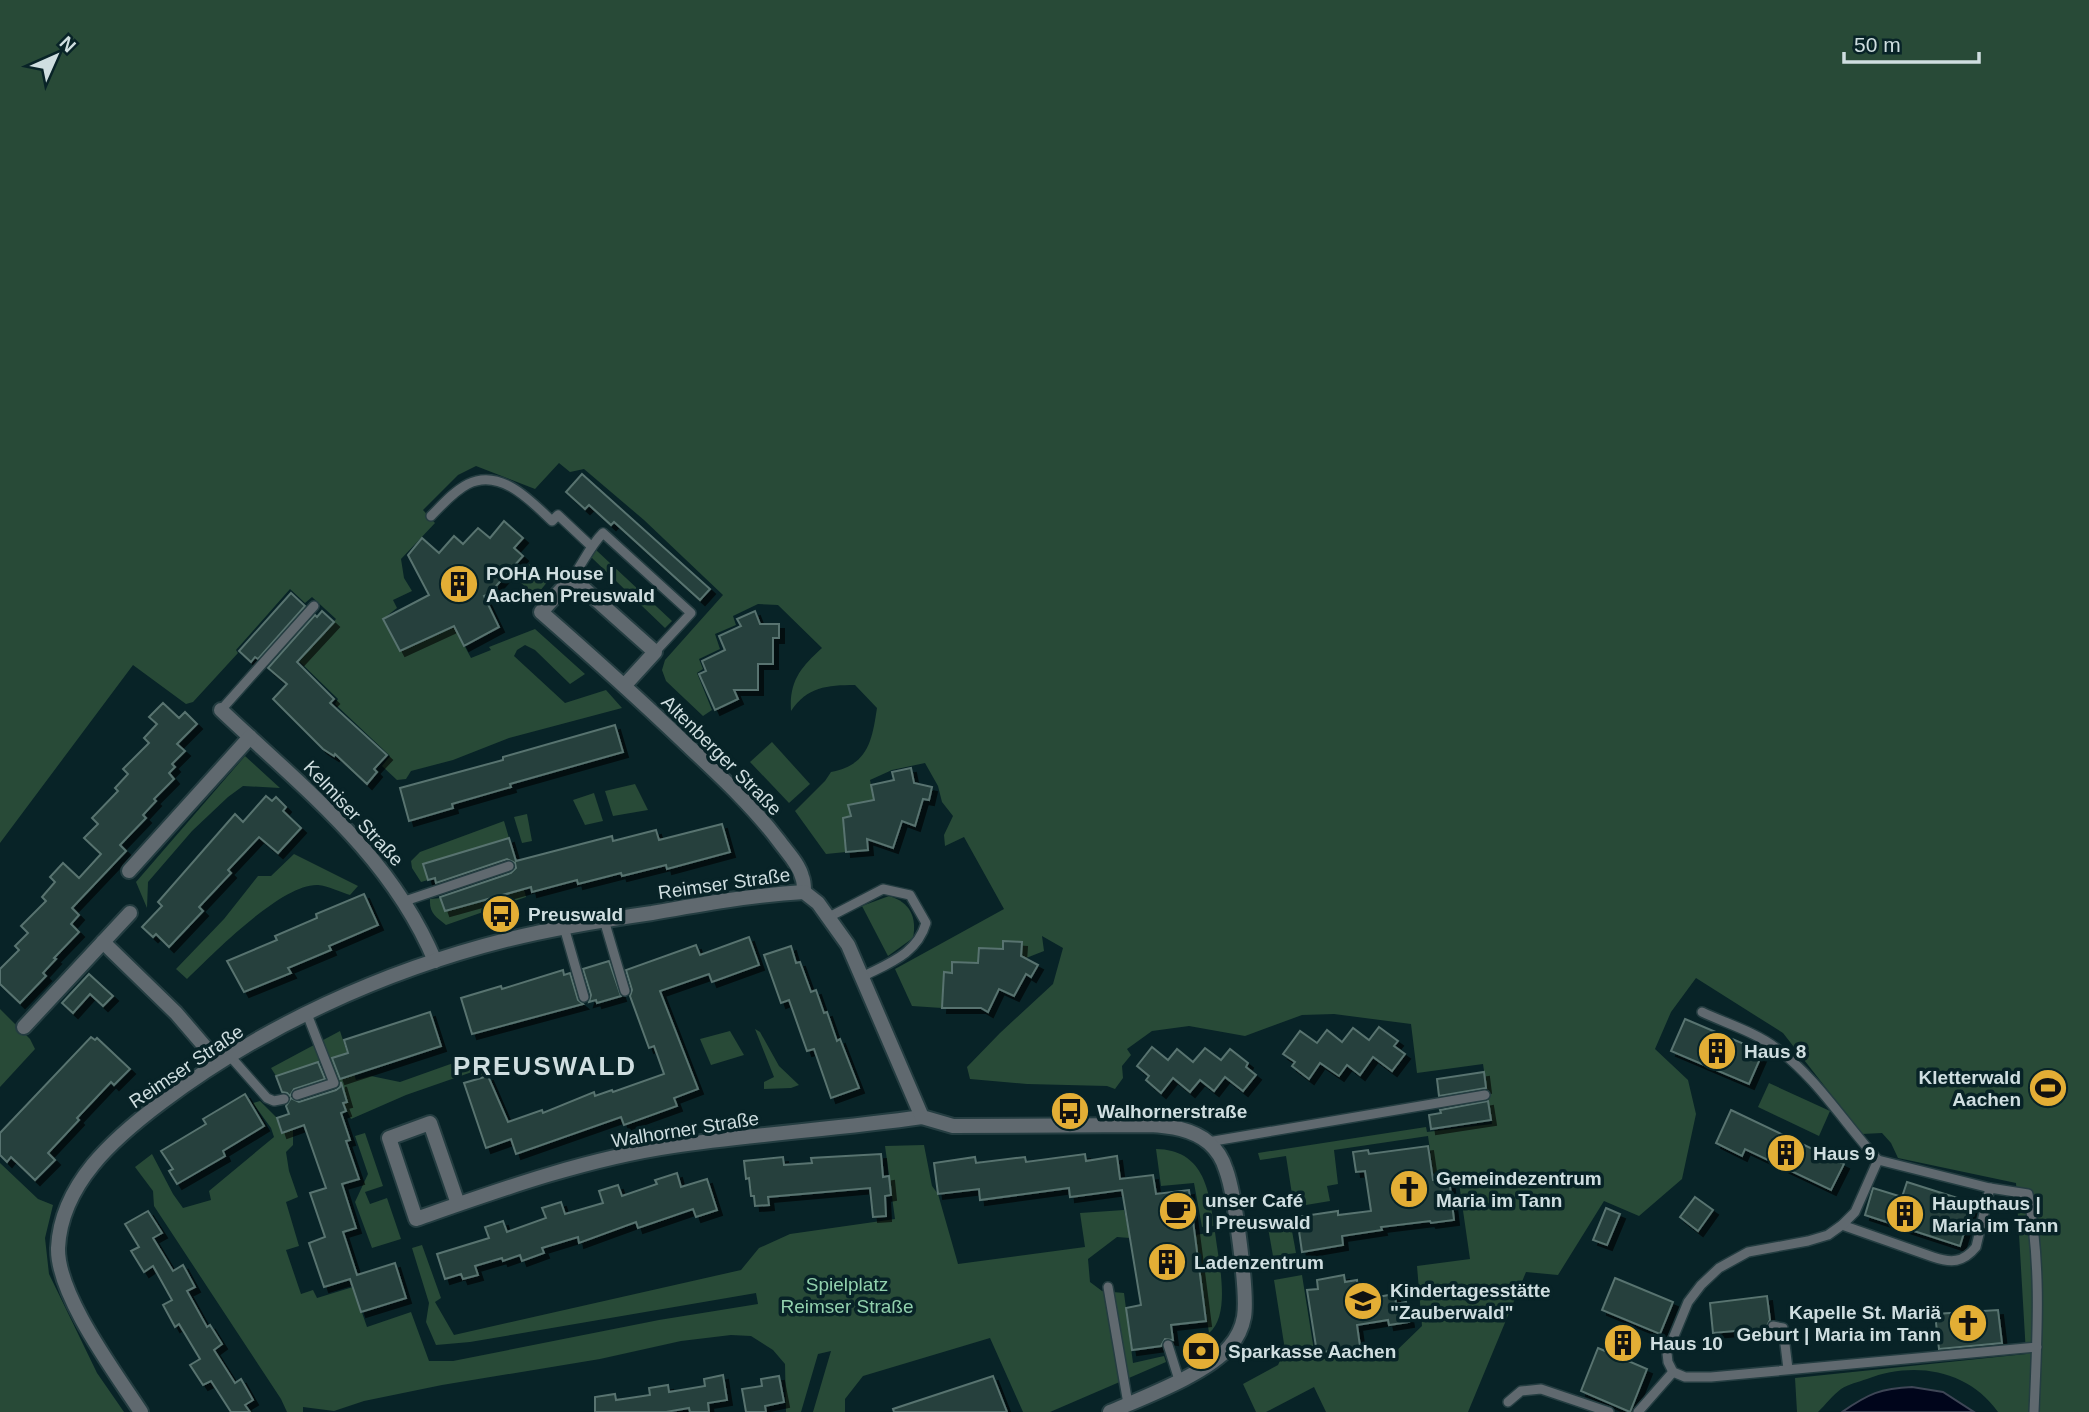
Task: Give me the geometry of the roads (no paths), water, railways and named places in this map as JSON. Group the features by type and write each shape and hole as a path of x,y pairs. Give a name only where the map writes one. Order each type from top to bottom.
{"street":[{"path":"572,578 655,652 624,687"},
{"name":"Altenberger Straße","path":"572,578 541,612 725,781 768,827 796,864 802,876 804,892"},
{"name":"Kelmiser Straße","path":"221,710 336,817 381,867 422,929 435,961"},
{"path":"129,871 250,737"},
{"name":"Reimser Straße","path":"141,1412 73,1302 62,1278 58,1250 61,1225 72,1193 106,1149 139,1119 224,1058 307,1014 435,961 506,940 564,927 745,897 804,892 818,903 848,945 922,1117"},
{"path":"24,1027 130,913"},
{"path":"103,942 224,1058"},
{"path":"922,1117 953,1126 1160,1125 1188,1131 1208,1142 1218,1153 1231,1191 1245,1294 1240,1332 1219,1357 1179,1380 1110,1412"},
{"name":"Walhorner Straße","path":"458,1204 430,1123 389,1138 416,1219 566,1171 658,1149 922,1117"}],"lane":[{"path":"431,516 469,484 485,480 499,482 528,498 552,521 558,515 591,545"},
{"path":"572,578 586,558 591,545 603,533 691,613 655,652"},
{"path":"221,710 314,606"},
{"path":"405,901 509,866"},
{"path":"829,917 883,889 900,895 910,895 926,923 918,943 907,953 862,976"},
{"path":"604,920 625,990"},
{"path":"564,927 584,997"},
{"path":"1702,1012 1774,1046 1815,1084 1856,1137 1878,1160 1990,1188 2028,1194 2036,1251 2038,1292 2034,1412"},
{"path":"297,1095 334,1083 307,1014"},
{"path":"224,1058 267,1098 274,1101 284,1099"},
{"path":"1208,1142 1485,1095"},
{"path":"1878,1160 1855,1212 1828,1235 1748,1252 1718,1268 1701,1285 1688,1302 1667,1353 1673,1372 1685,1377 1711,1377 2036,1347"},
{"path":"1842,1225 1933,1257 1958,1261 1976,1247 1990,1188"},
{"path":"1108,1287 1128,1404"},
{"path":"1773,1326 1783,1328 1788,1369"},
{"path":"1168,1345 1179,1380"},
{"path":"1638,1412 1673,1372"},
{"path":"1508,1402 1521,1391 1541,1389 1609,1412"}],"water":[{"path":"1912,1387 1943,1392 1974,1412 1842,1412 1875,1393"}],"place":[{"name":"POHA House | Aachen Preuswald","path":"459,584"},
{"name":"Preuswald","path":"501,914"},
{"name":"Haus 8","path":"1717,1051"},
{"name":"Kletterwald Aachen","path":"2048,1088"},
{"name":"Walhornerstraße","path":"1070,1111"},
{"name":"Haus 9","path":"1786,1153"},
{"name":"Gemeindezentrum Maria im Tann","path":"1409,1189"},
{"name":"unser Café | Preuswald","path":"1178,1211"},
{"name":"Haupthaus | Maria im Tann","path":"1905,1214"},
{"name":"Ladenzentrum","path":"1167,1262"},
{"name":"Kindertagesstätte \"Zauberwald\"","path":"1363,1301"},
{"name":"Kapelle St. Mariä Geburt | Maria im Tann","path":"1968,1323"},
{"name":"Haus 10","path":"1623,1343"},
{"name":"Sparkasse Aachen","path":"1201,1351"}],"district":[{"name":"PREUSWALD","path":"545,1066"}],"park label":[{"name":"Spielplatz Reimser Straße","path":"847,1295"}]}
